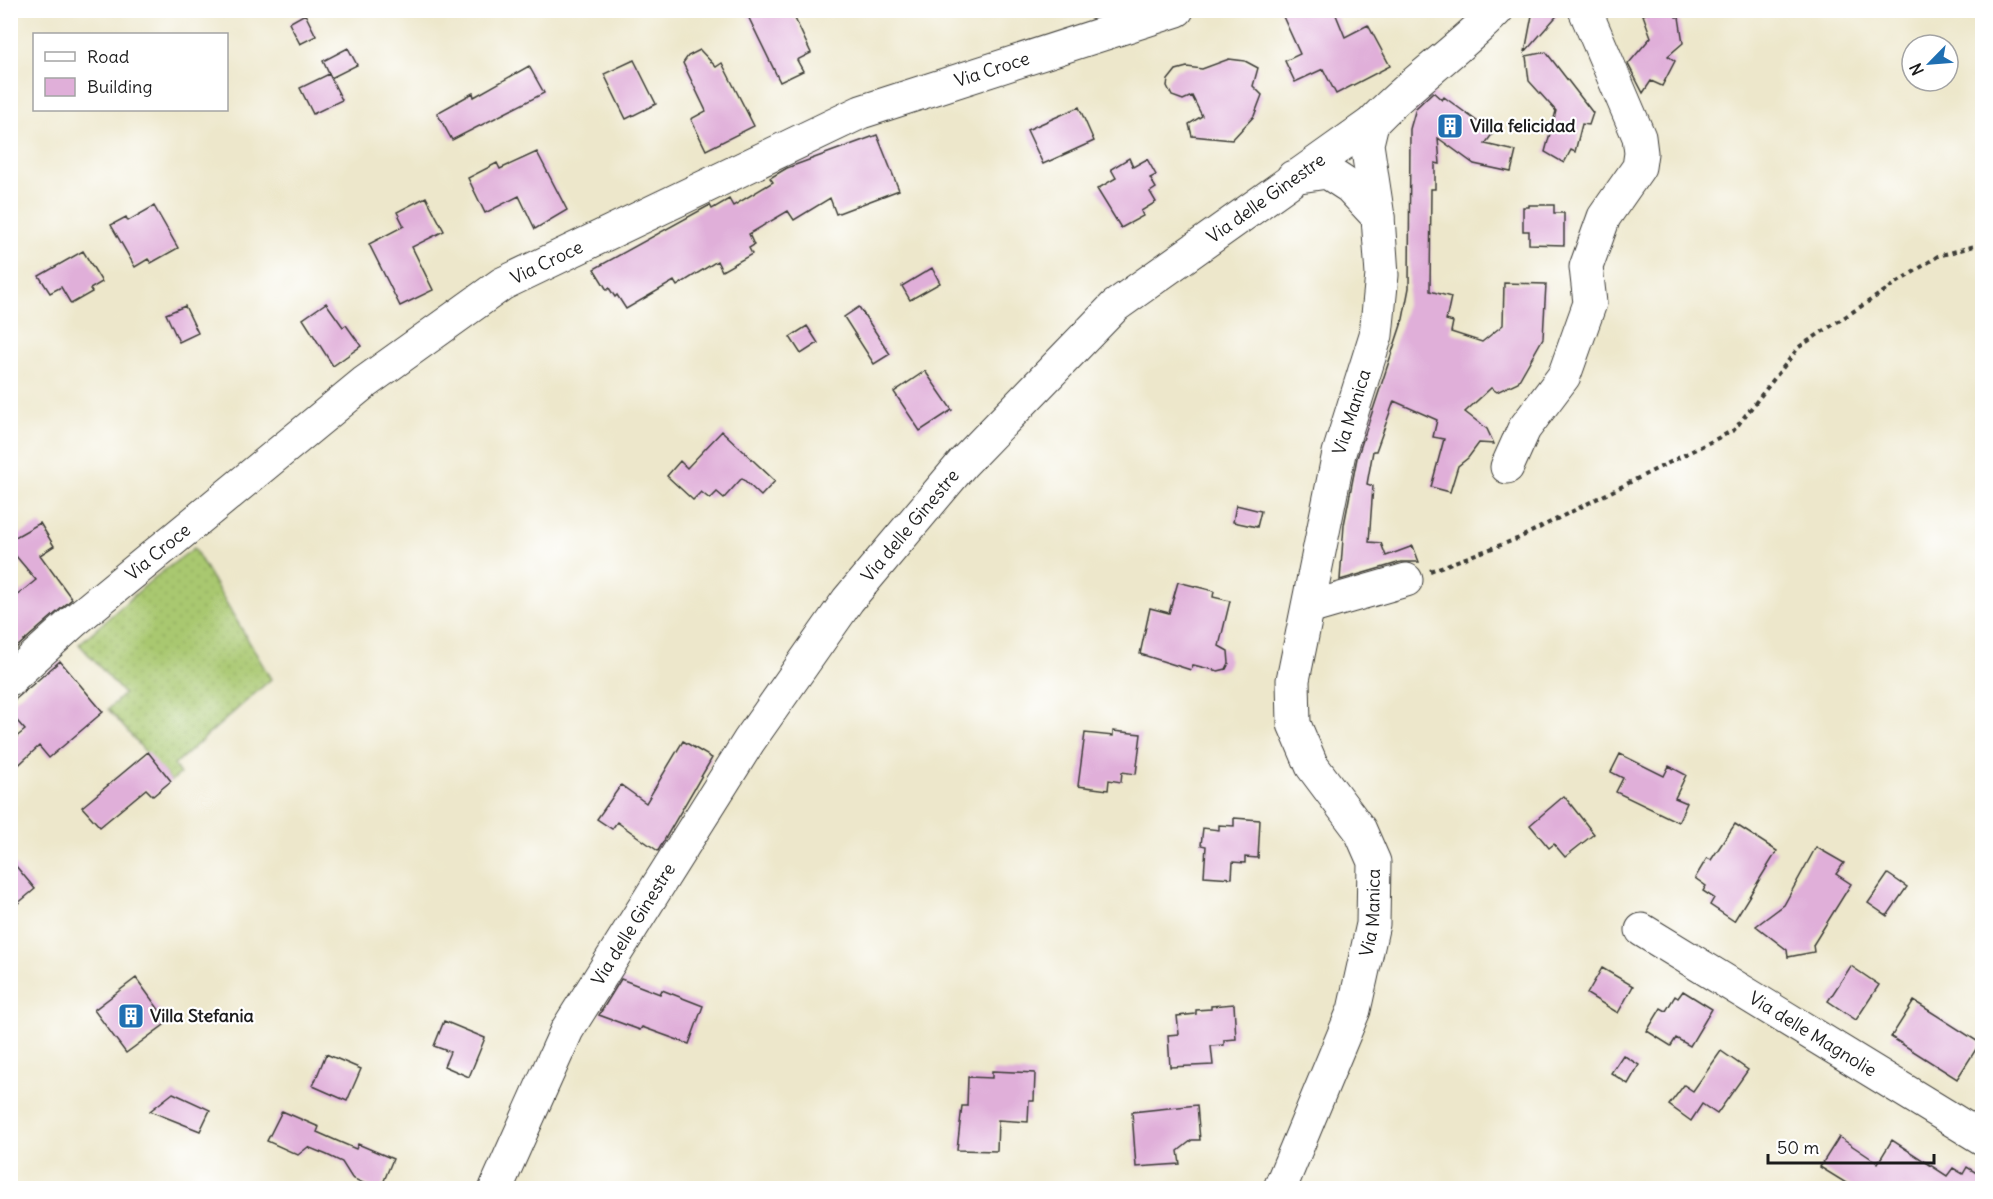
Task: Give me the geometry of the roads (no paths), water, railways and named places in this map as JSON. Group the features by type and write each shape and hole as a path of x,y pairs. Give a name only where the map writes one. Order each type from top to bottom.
{"street":[{"name":"Via Croce","path":"10,679 73,622 364,383 502,284 861,112 1177,10"},
{"name":"Via delle Ginestre","path":"496,1188 567,1030 749,741 848,600 963,463 1115,306 1293,177 1372,123 1388,106 1472,36 1497,10"},
{"path":"1507,467 1524,429 1564,376 1590,303 1586,267 1604,217 1639,167 1641,153 1639,137 1585,10"},
{"name":"Via Manica","path":"1280,1188 1354,1010 1373,924 1374,862 1360,830 1312,766 1294,724 1293,681 1339,453 1376,335 1382,275 1378,217 1367,144 1372,123"},
{"path":"1293,177 1327,172 1350,187 1378,217"},
{"path":"1309,608 1406,580"},
{"name":"Via delle Magnolie","path":"1642,930 1983,1138"}],"place":[{"name":"Villa felicidad","path":"1450,126"},
{"name":"Villa Stefania","path":"131,1016"}]}
